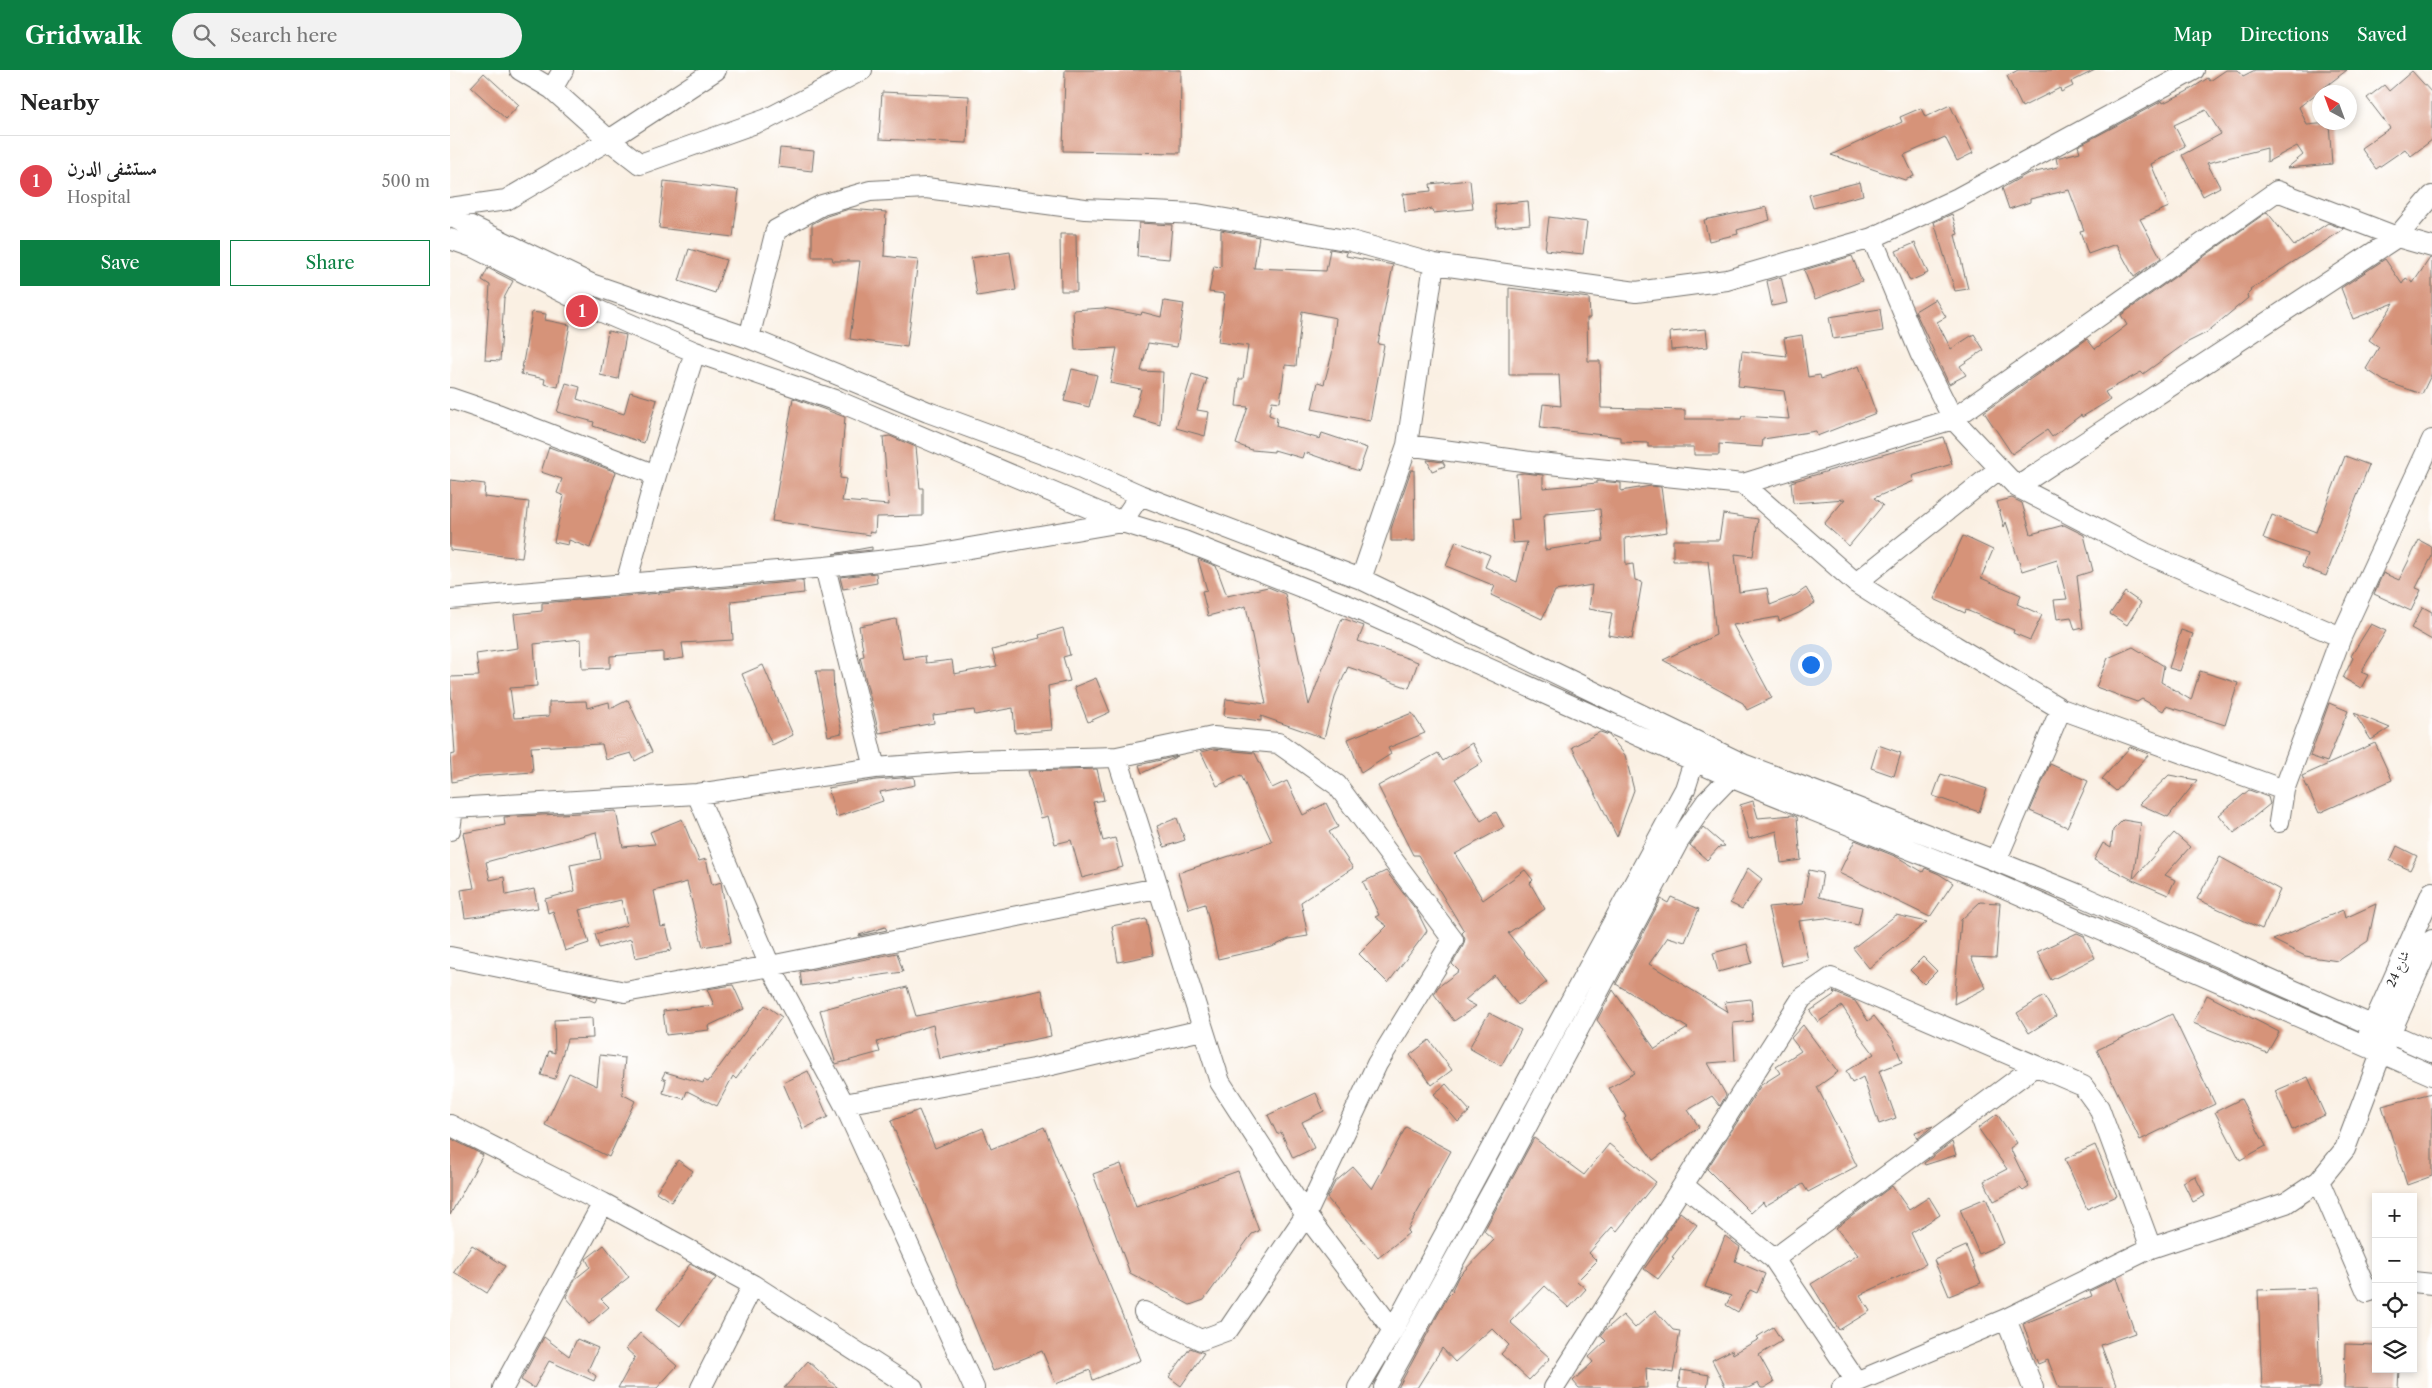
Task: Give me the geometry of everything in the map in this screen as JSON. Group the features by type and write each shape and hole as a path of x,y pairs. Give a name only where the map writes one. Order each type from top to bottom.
{"street":[{"path":"520,70 552,89 609,140 640,164 767,119 862,70"},
{"path":"552,89 563,70"},
{"path":"450,208 506,200 609,140 716,70"},
{"path":"749,338 776,230 822,205 870,191 926,188 1085,209 1197,214 1350,241 1434,264 1636,292 1727,280 1872,238 1958,198 2194,70"},
{"path":"1407,445 1530,462 1743,484 1953,419 2277,191 2397,237 2432,247"},
{"path":"2017,487 2397,237 2432,196"},
{"path":"450,216 591,284 749,338 928,412 1075,466 1140,494 1361,579 1694,751"},
{"path":"1872,238 1920,352 1953,419 2017,487 2145,553 2341,637"},
{"path":"450,239 473,247 602,312 695,352 840,402 1122,522 1184,541 1352,607 1694,751 2432,1075"},
{"path":"1361,579 1407,445 1434,264"},
{"path":"626,583 656,475 695,352"},
{"path":"450,398 656,475"},
{"path":"2279,822 2284,790 2341,637 2430,452"},
{"path":"1856,583 1999,469"},
{"path":"1743,484 1856,583 1955,646 2061,709 2284,790"},
{"path":"450,599 825,568 924,556 1122,522 1140,494"},
{"path":"825,568 875,768"},
{"path":"1996,861 2061,709"},
{"path":"450,830 453,808 697,794 875,768 968,761 1117,757 1213,737 1278,743 1337,785 1453,940 1378,1064 1306,1215 1228,1330 1202,1340 1144,1312"},
{"path":"1358,1388 1393,1330 1685,789 1694,751"},
{"path":"1117,757 1220,1082 1306,1215 1393,1330"},
{"path":"1736,770 1996,861 2432,1052"},
{"path":"1384,1388 1500,1177 1678,842 1706,802 1736,770"},
{"path":"697,794 770,966 844,1104 974,1388"},
{"path":"450,957 625,992 770,966 1157,888"},
{"name":"شارع 24","path":"2373,1050 2432,892"},
{"name":"شارع 24","path":"2382,1030 2432,940"},
{"path":"1554,1388 1802,998 1831,978 2083,1086 2099,1108 2151,1248"},
{"path":"844,1104 1034,1069 1202,1030"},
{"path":"1683,1185 1774,1259 1849,1384 2006,1319 2151,1248 2286,1203 2319,1181 2345,1149 2369,1086 2373,1050"},
{"path":"1774,1259 2036,1066"},
{"path":"450,1125 603,1204 753,1285 913,1388"},
{"path":"2319,1181 2367,1292 2372,1290"},
{"path":"503,1388 603,1204"},
{"path":"2417,1282 2432,1284"},
{"path":"701,1388 753,1285"},
{"path":"2006,1319 2033,1388"}],"building":[{"path":"1065,70 1181,70 1180,153 1063,151"},
{"path":"2018,70 2095,70 2071,82 2073,86 2061,92 2060,88 2022,107 2007,76"},
{"path":"2226,70 2238,70 2243,76 2255,70 2347,70 2328,85 2312,85 2312,97 2299,107 2307,125 2312,125 2312,130 2330,130 2332,164 2287,168 2303,155 2297,146 2267,162 2267,148 2207,163 2220,187 2203,196 2182,155 2221,134 2206,110 2174,125 2185,146 2151,164 2169,207 2140,219 2161,258 2134,277 2116,244 2088,254 2080,231 2084,230 2069,190 2030,199 2030,202 2009,209 2002,188 2027,174 2058,167 2056,158 2080,152 2078,146 2162,101 2163,103 2186,92 2208,78 2210,81"},
{"path":"2412,71 2432,93 2432,140 2411,156 2405,149 2376,169 2361,148 2390,128 2367,98 2384,85 2389,91"},
{"path":"484,73 519,105 506,119 471,87"},
{"path":"882,92 969,96 967,143 879,139"},
{"path":"1950,105 1973,153 1957,161 1945,137 1904,155 1914,176 1905,180 1831,155 1902,122 1900,117 1921,108 1925,117"},
{"path":"780,148 814,151 812,171 778,167"},
{"path":"1470,180 1473,209 1433,213 1432,209 1405,212 1403,194 1431,191 1430,184"},
{"path":"664,181 739,190 733,237 659,228"},
{"path":"1860,182 1863,195 1813,208 1809,195"},
{"path":"1528,201 1530,224 1497,227 1495,204"},
{"path":"1767,207 1770,220 1737,230 1738,234 1709,241 1704,220"},
{"path":"849,209 886,212 884,256 918,260 907,347 850,339 860,261 833,261 832,257 812,257 812,224 827,216"},
{"path":"2267,212 2294,246 2328,223 2344,229 2250,290 2247,295 2248,298 2206,333 2186,343 2143,374 2141,372 2105,392 2110,400 2082,417 2081,415 2052,437 2047,430 2012,454 1984,412 2087,339 2095,349 2127,325 2121,315"},
{"path":"1952,214 1958,234 1955,235 1968,289 1955,291 1934,222"},
{"path":"1549,217 1587,222 1583,254 1545,250"},
{"path":"1139,223 1172,225 1169,259 1137,256"},
{"path":"1221,230 1259,237 1254,268 1326,271 1330,249 1347,252 1346,256 1393,265 1378,344 1384,345 1370,421 1312,409 1318,382 1324,384 1332,354 1336,318 1302,311 1296,366 1285,365 1280,402 1272,401 1269,415 1277,418 1276,426 1278,427 1320,439 1322,433 1367,448 1359,471 1304,452 1302,458 1274,450 1274,452 1252,450 1236,444 1248,407 1236,406 1239,379 1243,379 1248,346 1218,342 1225,294 1209,292 1214,266 1221,267"},
{"path":"1060,234 1076,234 1077,291 1061,291"},
{"path":"1915,243 1928,273 1910,281 1896,251"},
{"path":"689,249 726,260 715,293 679,281"},
{"path":"1010,252 1016,290 977,296 971,258"},
{"path":"1852,256 1862,281 1815,299 1804,270"},
{"path":"2430,258 2432,259 2432,373 2422,394 2384,381 2366,369 2379,347 2369,340 2394,303 2353,319 2341,288 2385,259 2402,284 2406,278 2413,283"},
{"path":"488,268 513,281 504,298 500,361 485,360 490,285 482,280"},
{"path":"1781,277 1787,303 1772,306 1767,281"},
{"path":"1509,288 1589,298 1590,318 1587,318 1588,361 1600,361 1601,408 1685,410 1685,419 1741,419 1742,416 1789,419 1784,391 1738,386 1742,351 1787,356 1784,338 1802,335 1808,377 1820,375 1821,379 1859,366 1876,413 1817,436 1816,431 1763,439 1762,447 1719,444 1719,455 1694,455 1694,447 1648,447 1648,443 1621,442 1621,437 1540,428 1543,404 1561,406 1559,375 1509,375"},
{"path":"1935,299 1946,317 1937,322 1951,349 1974,334 1984,350 1960,366 1966,375 1949,384 1915,311"},
{"path":"1164,301 1184,304 1177,347 1148,343 1141,371 1163,372 1160,425 1133,417 1141,389 1110,383 1117,348 1075,350 1073,310 1104,308 1141,315 1142,312 1161,317"},
{"path":"1880,309 1883,331 1833,339 1829,317"},
{"path":"532,312 546,314 545,320 570,325 558,387 544,384 545,379 521,374"},
{"path":"1706,329 1708,347 1671,350 1670,332"},
{"path":"608,331 626,335 618,379 600,375"},
{"path":"1072,369 1097,375 1089,407 1064,401"},
{"path":"1192,374 1207,379 1197,410 1209,412 1205,436 1176,428"},
{"path":"566,383 580,387 577,399 624,414 630,392 657,400 644,443 593,426 594,422 557,412"},
{"path":"793,398 845,417 840,478 846,479 842,501 889,505 883,437 890,436 916,447 920,488 923,488 923,516 876,517 875,533 869,532 870,535 772,521"},
{"path":"1943,437 1952,464 1912,476 1914,481 1874,498 1883,505 1849,546 1824,524 1845,499 1793,503 1791,482"},
{"path":"549,447 616,472 590,548 569,540 568,545 554,542 564,496 557,493 562,479 541,472"},
{"path":"2345,456 2369,465 2326,576 2302,567 2307,554 2263,538 2272,515 2316,532"},
{"path":"1427,460 1443,462 1445,466 1432,471"},
{"path":"1411,470 1414,470 1415,541 1391,541 1391,529"},
{"path":"1516,474 1543,475 1543,488 1597,483 1597,481 1621,483 1621,491 1651,486 1661,487 1667,532 1625,538 1626,565 1633,564 1635,580 1642,582 1632,639 1608,635 1612,613 1589,609 1592,585 1555,591 1542,619 1491,595 1495,586 1446,566 1456,541 1490,555 1485,567 1517,582 1527,542 1513,543 1511,520 1519,519","holes":["1600,509 1603,541 1545,550 1543,517 1545,517 1545,514"]},
{"path":"450,480 485,484 484,497 529,502 522,558 450,550"},
{"path":"2012,498 2022,503 2031,534 2064,525 2084,535 2093,571 2077,576 2083,628 2075,630 2071,617 2057,619 2054,600 2067,599 2057,560 2022,571 2006,522 2004,527 1997,502"},
{"path":"1723,514 1758,519 1753,556 1735,554 1739,592 1767,588 1770,605 1796,595 1806,588 1815,603 1799,613 1779,621 1778,617 1733,625 1772,698 1747,710 1743,703 1663,660 1716,635 1708,561 1673,561 1673,540 1719,540"},
{"path":"1963,536 1993,550 1981,578 2021,595 2017,604 2042,615 2030,640 2013,633 2014,630 1966,610 1965,613 1934,599"},
{"path":"2419,540 2432,547 2432,556 2416,588 2421,590 2411,611 2374,594 2383,573 2399,580"},
{"path":"872,547 872,550 833,554"},
{"path":"1198,559 1216,566 1227,596 1268,587 1285,594 1309,705 1342,618 1364,626 1358,641 1418,662 1409,688 1348,667 1336,694 1324,738 1261,716 1261,721 1224,716 1226,699 1266,704 1246,606 1208,616 1202,591 1207,590"},
{"path":"876,573 877,583 843,589 840,577"},
{"path":"803,581 804,593 731,601 733,640 682,643 684,658 663,661 663,652 610,656 610,668 582,669 581,639 534,644 537,686 510,688 514,718 549,716 549,702 586,701 587,708 609,702 610,709 628,700 652,752 635,761 631,753 606,760 602,744 531,747 533,772 480,776 452,782 450,755 455,754 450,677 479,676 476,654 518,648 514,614 542,611 542,603"},
{"path":"2125,592 2141,603 2127,625 2110,614"},
{"path":"2423,607 2432,612 2432,640 2411,628"},
{"path":"896,619 903,659 925,656 926,663 952,660 954,674 997,666 992,650 1040,638 1039,635 1063,628 1070,655 1063,657 1070,681 1048,686 1052,730 1015,733 1013,708 975,715 974,710 933,715 934,723 879,733 860,657 864,656 859,626"},
{"path":"2371,624 2386,631 2361,672 2368,675 2361,688 2343,678 2353,658 2351,656"},
{"path":"2181,630 2193,634 2180,671 2169,668"},
{"path":"2133,647 2164,666 2161,682 2191,700 2200,671 2238,683 2225,725 2166,706 2163,711 2142,699 2137,702 2096,687 2108,658"},
{"path":"763,665 793,735 772,745 742,674"},
{"path":"816,671 833,671 834,694 842,733 828,736"},
{"path":"1096,678 1110,712 1088,722 1074,687"},
{"path":"2329,703 2348,711 2327,762 2310,756"},
{"path":"1412,713 1425,733 1388,748 1391,754 1361,773 1348,739"},
{"path":"2354,713 2390,728 2371,740"},
{"path":"1600,732 1609,735 1625,755 1634,790 1617,837 1572,747"},
{"path":"1472,743 1483,762 1455,779 1481,821 1496,812 1504,827 1455,854 1483,900 1525,870 1533,880 1530,883 1545,909 1508,933 1547,982 1518,1005 1503,987 1504,985 1502,986 1494,975 1465,1000 1476,1006 1454,1021 1434,994 1438,987 1459,971 1452,964 1463,946 1465,939 1462,933 1464,931 1418,855 1413,855 1378,786 1438,753 1443,761"},
{"path":"2375,743 2392,780 2319,813 2302,776"},
{"path":"1878,745 1901,753 1894,776 1871,768"},
{"path":"2130,747 2149,754 2116,791 2102,779"},
{"path":"1214,749 1255,753 1272,788 1287,781 1303,815 1326,803 1338,827 1329,832 1353,868 1301,902 1308,936 1289,939 1272,947 1218,959 1205,904 1189,909 1178,873 1272,842 1241,775 1217,786 1201,752"},
{"path":"1178,756 1142,773 1139,765"},
{"path":"2050,764 2088,781 2067,827 2030,811"},
{"path":"1097,769 1104,800 1093,802 1103,841 1115,838 1123,867 1082,878 1071,840 1055,844 1048,816 1041,818 1028,771"},
{"path":"1941,774 1987,789 1979,812 1933,796"},
{"path":"2169,775 2197,780 2168,817 2139,804"},
{"path":"914,777 915,785 880,792 883,801 836,817 828,788 876,780"},
{"path":"2249,790 2268,797 2270,804 2234,833 2219,815"},
{"path":"1753,801 1758,818 1793,815 1797,817 1801,860 1781,863 1777,831 1749,839 1740,805"},
{"path":"616,811 623,847 655,844 650,832 682,819 699,861 706,859 712,885 721,882 731,942 703,947 687,882 654,891 661,927 666,926 672,950 635,958 631,939 599,948 595,934 627,925 621,900 579,910 589,943 565,951 553,911 548,913 545,899 575,891 570,865 601,859 596,832 486,862 490,880 504,877 506,895 534,889 538,908 465,918 461,890 474,888 463,833 505,825 504,817"},
{"path":"1177,818 1185,840 1164,847 1157,826"},
{"path":"2123,820 2141,823 2133,879 2174,833 2190,847 2165,875 2175,880 2168,895 2133,880 2094,860 2103,843 2111,848 2113,830"},
{"path":"1703,827 1725,846 1719,847 1707,860 1690,845"},
{"path":"1855,840 1897,857 1923,872 1925,868 1939,874 1953,883 1930,917 1839,873"},
{"path":"2397,846 2417,856 2410,870 2390,861"},
{"path":"2220,857 2280,890 2262,929 2197,899"},
{"path":"1748,868 1762,879 1742,909 1730,903"},
{"path":"1809,870 1823,873 1819,897 1862,907 1858,925 1825,918 1799,921 1808,960 1782,966 1768,907 1803,904"},
{"path":"1386,871 1417,911 1427,931 1388,983 1359,954 1387,926 1375,917 1379,915 1363,882"},
{"path":"1671,897 1699,909 1685,942 1668,937 1649,964 1728,1012 1725,1002 1751,999 1753,1021 1733,1023 1735,1061 1708,1063 1726,1095 1720,1106 1712,1096 1688,1110 1699,1127 1653,1160 1624,1119 1626,1117 1609,1088 1635,1073 1597,1020 1613,990 1655,1049 1688,1028 1616,984 1661,899 1668,903"},
{"path":"1980,902 2000,903 1996,958 1971,957 1986,988 1954,1004 1961,920"},
{"path":"2376,904 2368,941 2338,961 2305,956 2273,940 2343,910 2345,918"},
{"path":"1896,915 1927,922 1869,968 1853,948"},
{"path":"1146,919 1153,955 1118,962 1112,926"},
{"path":"885,927 887,930 859,936 859,935"},
{"path":"2077,933 2084,936 2095,958 2051,980 2037,952"},
{"path":"1747,944 1752,963 1718,972 1713,953"},
{"path":"897,953 903,972 802,986 800,972"},
{"path":"1923,957 1937,971 1924,984 1910,970"},
{"path":"733,985 744,1009 708,1026 709,1030 666,1035 663,1011 714,1005 707,989"},
{"path":"907,987 916,1016 1042,990 1051,1036 940,1059 933,1025 877,1042 880,1052 836,1064 820,1010"},
{"path":"1833,992 1855,1001 1868,1021 1874,1016 1893,1040 1902,1062 1879,1071 1896,1118 1879,1124 1863,1077 1852,1083 1846,1071 1874,1054 1856,1030 1842,1006 1818,1022 1810,1011 1835,994"},
{"path":"572,993 597,998 595,1002"},
{"path":"2207,995 2279,1032 2267,1053 2193,1023"},
{"path":"2044,996 2056,1016 2029,1033 2017,1013"},
{"path":"765,1005 782,1017 736,1079 733,1076 717,1106 687,1091 684,1099 663,1093 666,1080 662,1078 665,1072 703,1083 704,1080 708,1082"},
{"path":"1489,1013 1521,1030 1501,1066 1469,1048"},
{"path":"2172,1014 2215,1104 2140,1140 2097,1050"},
{"path":"592,1018 593,1038 567,1039 555,1079 541,1075 549,1051 555,1053 554,1020"},
{"path":"1803,1025 1838,1072 1817,1087 1857,1166 1808,1192 1803,1184 1765,1206 1763,1202 1751,1213 1707,1169 1761,1085 1780,1073 1776,1067 1801,1051 1791,1038"},
{"path":"1429,1040 1452,1070 1432,1085 1410,1055"},
{"path":"600,1055 625,1058 622,1094 635,1101 609,1157 545,1125 569,1073 597,1086"},
{"path":"808,1071 828,1117 803,1129 783,1083"},
{"path":"2308,1077 2325,1115 2292,1130 2275,1091"},
{"path":"1446,1084 1470,1111 1458,1122 1434,1094"},
{"path":"1316,1093 1324,1111 1302,1122 1314,1148 1293,1158 1281,1132 1277,1134 1268,1115"},
{"path":"2432,1093 2432,1176 2407,1185 2382,1106"},
{"path":"2241,1099 2266,1146 2240,1160 2215,1112"},
{"path":"919,1110 935,1148 983,1128 991,1149 1044,1127 1141,1360 1093,1380 1090,1370 1056,1384 1042,1351 993,1371 891,1121"},
{"path":"1997,1114 2017,1143 2010,1148 2029,1187 2023,1191 2020,1188 1994,1201 1984,1181 2007,1169 1978,1128"},
{"path":"1933,1126 1917,1139 1915,1132"},
{"path":"1406,1127 1451,1151 1407,1231 1409,1233 1378,1258 1327,1198 1335,1182 1353,1167 1372,1189"},
{"path":"450,1138 483,1155 450,1215"},
{"path":"1534,1138 1584,1175 1609,1144 1656,1182 1617,1231 1612,1227 1589,1253 1597,1261 1577,1281 1586,1289 1569,1308 1545,1286 1510,1322 1550,1358 1529,1380 1501,1354 1509,1345 1492,1328 1455,1362 1442,1348 1417,1388 1398,1388 1448,1296 1453,1291 1458,1277 1494,1240 1484,1231"},
{"path":"1952,1142 1956,1155 1925,1165 1924,1163"},
{"path":"2095,1145 2117,1196 2087,1209 2065,1159"},
{"path":"678,1160 693,1171 671,1202 656,1192"},
{"path":"1121,1164 1136,1207 1238,1171 1259,1231 1252,1234 1204,1300 1190,1305 1130,1273 1093,1174"},
{"path":"2195,1176 2205,1196 2193,1202 2183,1182"},
{"path":"1892,1186 1909,1210 1929,1197 1940,1215 1911,1233 1926,1264 1860,1295 1870,1311 1839,1330 1811,1284 1858,1255 1836,1228"},
{"path":"1986,1198 2004,1243 1979,1254 1960,1209"},
{"path":"1680,1212 1697,1225 1672,1257 1674,1258 1658,1279 1644,1269 1667,1237 1665,1236"},
{"path":"1725,1236 1740,1247 1735,1261 1765,1274 1757,1293 1750,1290 1738,1312 1726,1305 1731,1296 1705,1287"},
{"path":"472,1245 505,1266 487,1293 454,1272"},
{"path":"604,1245 629,1277 601,1299 609,1307 589,1324 566,1297 575,1279 590,1267 586,1259"},
{"path":"1966,1246 1981,1283 1949,1296 1934,1260"},
{"path":"690,1264 716,1278 680,1326 657,1309"},
{"path":"2116,1278 2135,1333 2101,1345 2117,1388 2059,1388 2048,1360 2038,1364 2023,1324 2092,1296 2090,1291"},
{"path":"2317,1288 2320,1388 2262,1388 2258,1290"},
{"path":"1655,1310 1673,1330 1680,1331 1673,1373 1646,1368 1647,1388 1579,1388 1573,1381 1593,1362 1589,1357 1606,1341 1601,1336 1605,1330 1623,1315 1635,1328"},
{"path":"1773,1327 1782,1341 1759,1355 1774,1382 1764,1388 1761,1388 1758,1383 1748,1388 1726,1388 1712,1360 1732,1350 1733,1354 1759,1339 1757,1337"},
{"path":"640,1333 677,1366 657,1388 618,1388 635,1357 626,1349"},
{"path":"544,1337 569,1356 577,1339 598,1348 588,1370 596,1376 594,1381 549,1361 534,1388 521,1380"},
{"path":"2345,1344 2372,1345 2372,1373 2399,1373 2398,1388 2344,1388"},
{"path":"1190,1348 1204,1353 1181,1386 1169,1377"},
{"path":"808,1361 838,1388 784,1388"},
{"path":"1681,1370 1709,1375 1707,1388 1678,1388"}],"place":[{"name":"مستشفى الدرن","path":"582,311"}]}
